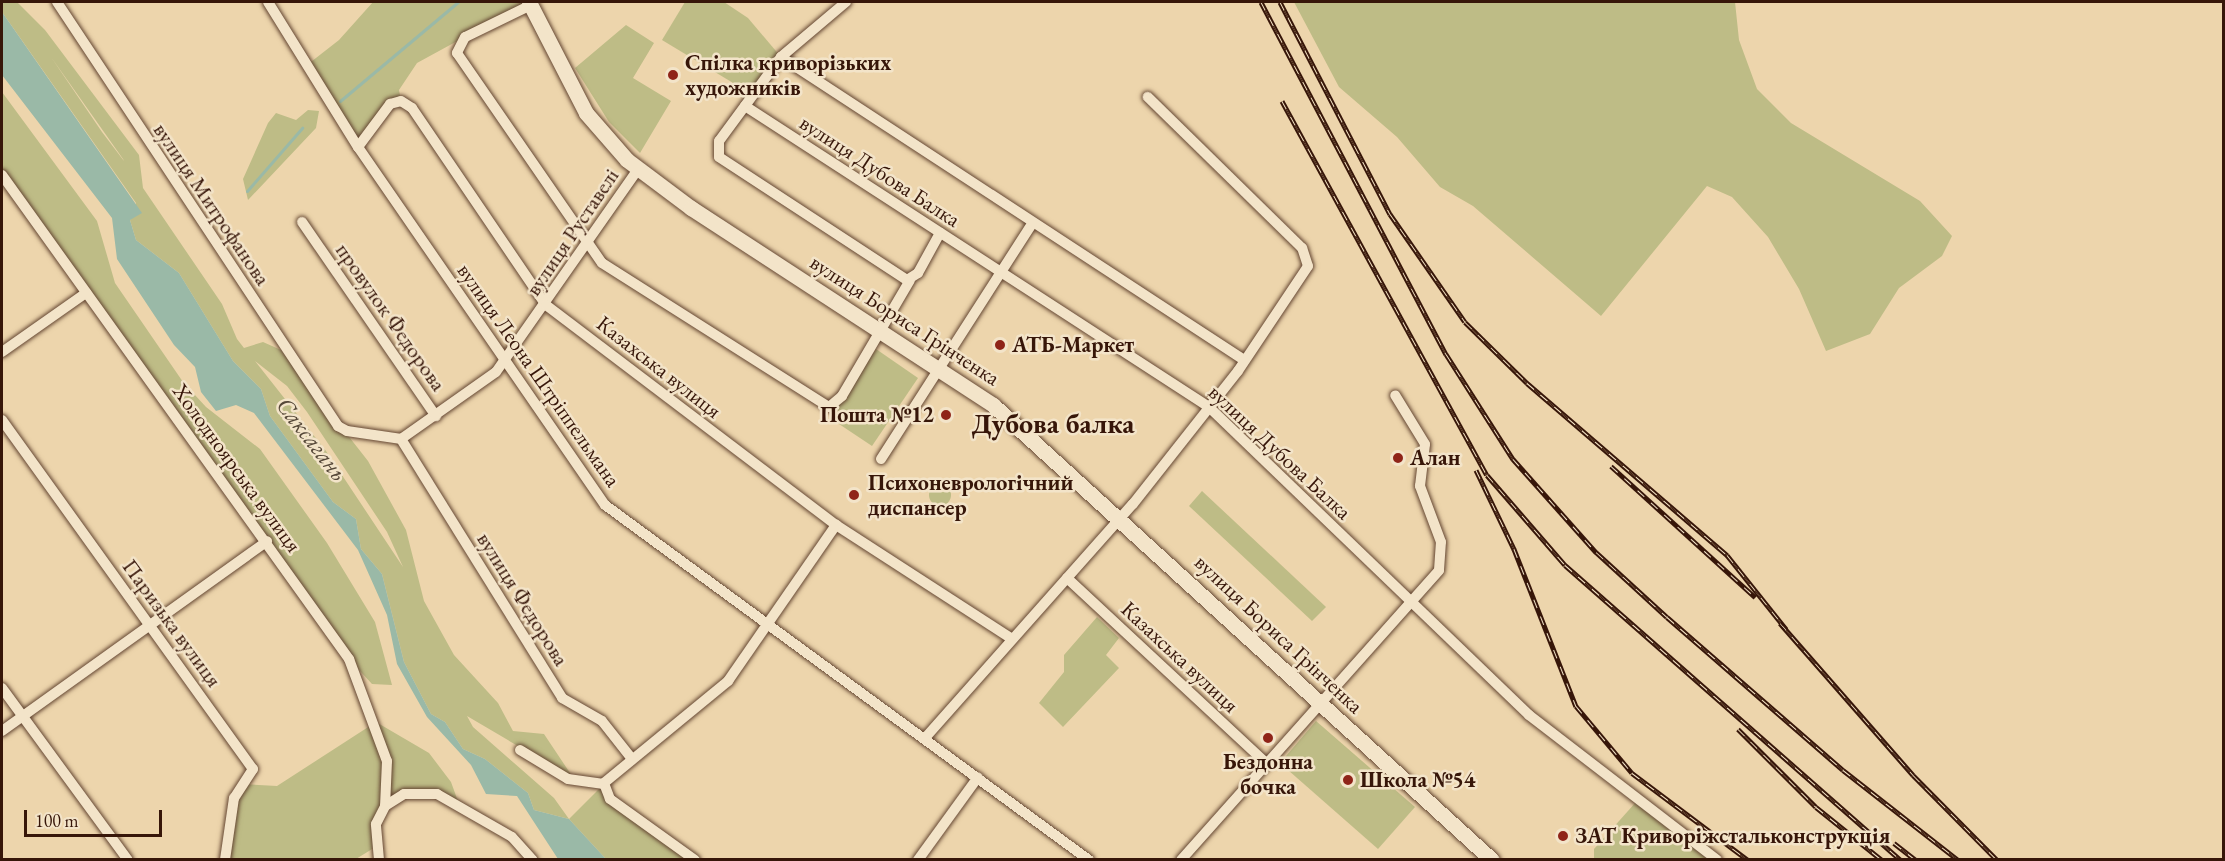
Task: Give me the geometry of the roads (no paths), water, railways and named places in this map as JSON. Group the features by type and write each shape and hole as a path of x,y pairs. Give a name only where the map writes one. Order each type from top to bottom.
{"street":[{"name":"вулиця Митрофанова","path":"57,2 338,426 401,440"},
{"name":"вулиця Леона Штріппельмана","path":"268,2 358,147 605,505 1089,860"},
{"path":"846,2 781,57 719,141 720,159 910,280"},
{"path":"530,3 465,37 458,52 587,243 602,263 829,407 842,396 940,233"},
{"name":"вулиця Бориса Грінченка","path":"530,3 586,113 638,169 880,330 940,367 1019,427 1492,860"},
{"path":"781,57 1032,224 1244,360"},
{"path":"925,738 1011,638 1121,519 1244,360 1299,281 1308,256 1148,97"},
{"name":"Казахська вулиця","path":"358,147 390,104 401,101 412,108 546,305 836,525 1011,638"},
{"name":"вулиця Дубова Балка","path":"745,106 1209,407 1529,715 1717,860"},
{"name":"вулиця Руставелі","path":"401,440 506,362 638,169"},
{"name":"Холодноярська вулиця","path":"2,176 267,540 349,659 387,761 384,806 376,824 379,860"},
{"name":"провулок Федорова","path":"302,222 436,416"},
{"path":"881,459 1032,224"},
{"path":"2,352 86,293"},
{"path":"1181,860 1320,703 1413,605 1439,570 1443,552 1421,493 1425,444 1395,395"},
{"name":"Паризька вулиця","path":"2,420 253,769 234,798 225,860"},
{"name":"вулиця Федорова","path":"401,440 561,698 602,721 632,759"},
{"path":"520,750 568,779 604,784 728,681 836,525"},
{"path":"2,731 267,540"},
{"name":"Казахська вулиця","path":"1067,578 1267,764"},
{"path":"2,688 128,860"},
{"path":"918,860 978,777"},
{"path":"604,784 610,799 695,860"},
{"path":"384,806 404,794 437,794 512,837 533,860"}],"waterway":[{"path":"340,101 458,2"},
{"path":"247,191 302,128"}],"railway":[{"path":"1261,2 1446,354 1513,459 1596,552 1667,617 1843,770 1958,860"},
{"path":"1280,2 1390,214 1465,322 1527,383 1727,555 1786,629"},
{"path":"1282,101 1487,475 1565,565 1901,860"},
{"path":"1611,466 1755,597"},
{"path":"1476,470 1514,549 1576,706 1632,773 1748,860"},
{"path":"1780,623 1913,775 1997,860"},
{"path":"1738,729 1816,807 1882,860"},
{"path":"1894,843 1916,860"}],"place":[{"name":"Спілка криворізьких художників","path":"673,75"},
{"name":"АТБ-Маркет","path":"1000,345"},
{"name":"Пошта №12","path":"946,415"},
{"name":"Алан","path":"1398,458"},
{"name":"Психоневрологічний диспансер","path":"854,495"},
{"name":"Бездонна бочка","path":"1268,738"},
{"name":"Школа №54","path":"1348,780"},
{"name":"ЗАТ Криворіжстальконструкція","path":"1563,836"}],"district":[{"name":"Дубова балка","path":"1053,423"}],"water label":[{"name":"Саксагань","path":"312,439"}]}
